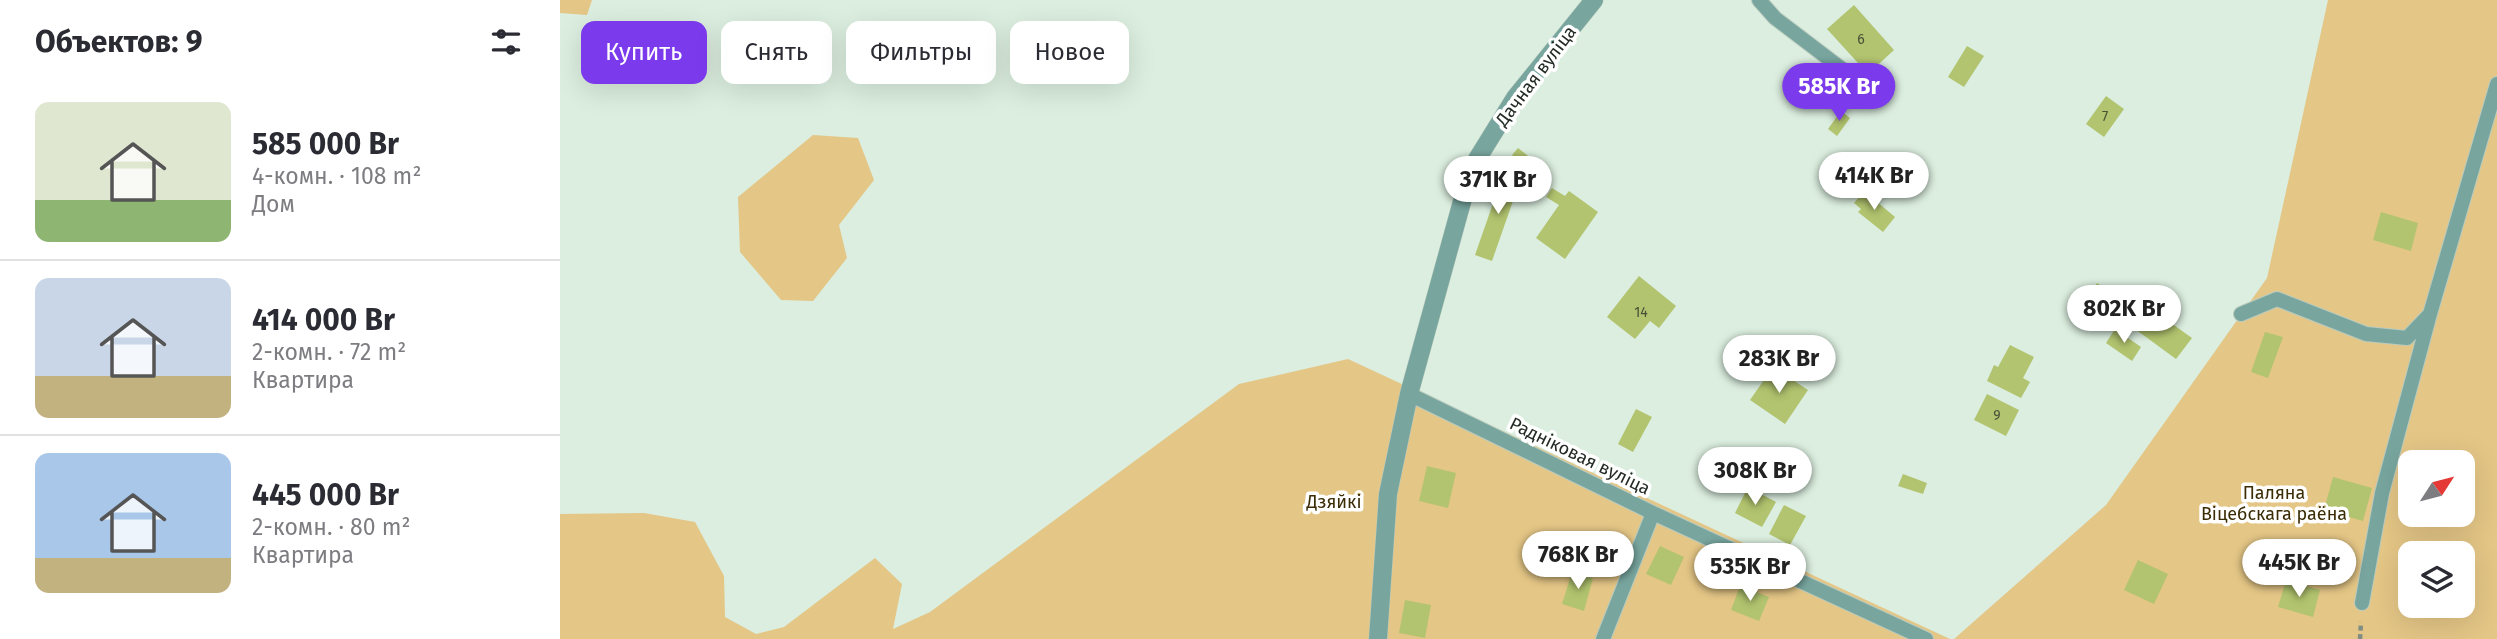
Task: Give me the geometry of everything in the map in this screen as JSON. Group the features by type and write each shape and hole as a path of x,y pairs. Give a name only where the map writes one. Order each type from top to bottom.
{"street":[{"name":"Дачная вуліца","path":"1378,639 1388,494 1409,394 1471,169 1514,99 1594,0"}],"lane":[{"path":"1759,0 1775,18 1846,72"},
{"path":"2362,603 2382,494 2430,314 2497,84"},
{"path":"2241,314 2277,299 2365,334 2407,338 2430,314"},
{"name":"Радніковая вуліца","path":"1409,394 1906,634 1926,639"},
{"path":"1603,639 1653,513"}],"green space":[{"path":"560,0 592,0 587,15 560,13"},
{"name":"Паляна Віцебскага раёна","path":"2328,0 2497,0 2497,639 1954,639 2106,505 2267,278"},
{"path":"813,135 858,138 874,180 839,225 847,258 813,301 781,300 740,252 738,197"},
{"name":"Дзяйкі","path":"1348,359 1950,639 560,639 560,514 644,513 695,522 724,576 725,617 756,634 784,627 875,558 902,584 893,629 930,612 1239,384"}],"building":[{"path":"1854,5 1894,50 1868,74 1827,29"},
{"path":"1967,46 1984,56 1964,87 1948,77"},
{"path":"2106,96 2124,109 2104,137 2086,124"},
{"path":"1841,111 1850,118 1837,136 1828,129"},
{"path":"1518,148 1546,170 1541,177 1512,155"},
{"path":"1504,172 1521,178 1492,261 1475,255"},
{"path":"1552,188 1565,196 1569,191 1598,212 1565,259 1536,238 1559,205 1546,197"},
{"path":"1864,191 1895,217 1883,232 1858,212 1861,209 1854,203"},
{"path":"2381,212 2418,223 2411,251 2373,240"},
{"path":"1639,276 1676,306 1659,328 1650,321 1635,339 1607,317"},
{"path":"2097,283 2123,301 2109,322 2082,305"},
{"path":"2150,308 2192,338 2176,359 2135,329"},
{"path":"2115,329 2141,347 2132,361 2106,343"},
{"path":"2265,332 2283,337 2268,378 2251,372"},
{"path":"2010,345 2034,357 2023,378 2030,382 2021,398 1987,381 1994,365 1998,367"},
{"path":"1773,367 1808,390 1785,424 1750,400"},
{"path":"1987,394 2019,410 2006,436 1974,420"},
{"path":"1636,409 1652,417 1633,452 1618,444"},
{"path":"1427,466 1456,473 1448,508 1419,501"},
{"path":"1903,474 1927,483 1923,494 1898,486"},
{"path":"2333,477 2372,488 2363,521 2324,510"},
{"path":"1748,487 1776,502 1762,527 1735,513"},
{"path":"1784,505 1806,516 1790,545 1769,534"},
{"path":"1660,546 1684,557 1671,585 1646,574"},
{"path":"2138,560 2168,574 2154,604 2124,590"},
{"path":"1572,572 1593,578 1584,611 1562,604"},
{"path":"2286,580 2320,590 2313,617 2278,607"},
{"path":"1740,586 1769,597 1759,621 1731,610"},
{"path":"1405,600 1431,605 1425,638 1399,633"}]}
